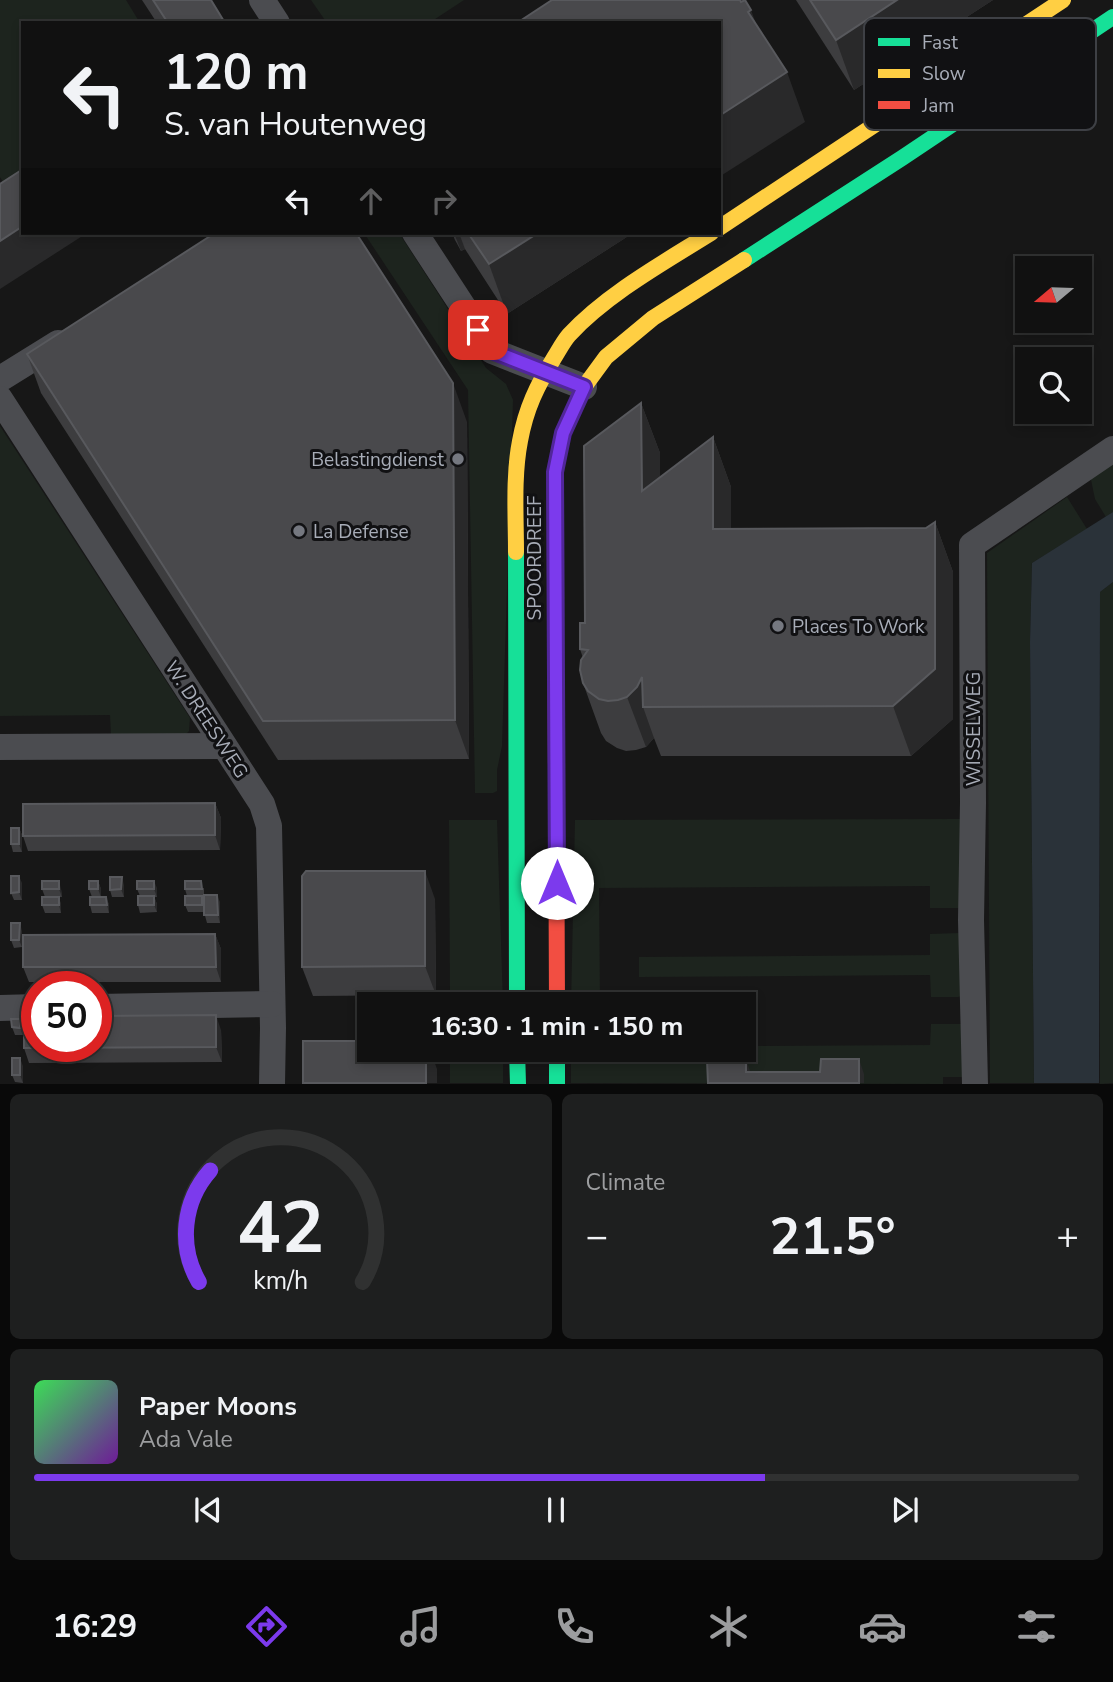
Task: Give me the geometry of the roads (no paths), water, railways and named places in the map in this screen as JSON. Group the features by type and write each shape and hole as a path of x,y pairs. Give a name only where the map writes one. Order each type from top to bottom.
{"main road":[{"path":"1036,18 1063,0"},
{"name":"SPOORDREEF","path":"1096,28 1113,17"},
{"path":"721,227 870,130"},
{"name":"SPOORDREEF","path":"557,992 555,472 563,433 584,387 607,357 653,317 944,130"},
{"name":"SPOORDREEF","path":"517,992 516,478 525,416 545,371 566,338 588,316 639,279 709,235"},
{"path":"517,1062 518,1083"},
{"path":"557,1062 557,1083"}],"street":[{"path":"262,0 276,21"},
{"path":"416,235 492,351 584,387"},
{"path":"0,379 84,327"},
{"name":"W. DREESWEG","path":"0,399 262,804 269,826 272,1083"},
{"name":"WISSELWEG","path":"975,1083 971,920 972,545 1113,449"},
{"path":"0,747 224,746"},
{"path":"112,1007 272,1004"},
{"path":"0,1008 21,1007"}],"place":[{"name":"Belastingdienst","path":"458,459"},
{"name":"La Defense","path":"299,531"},
{"name":"Places To Work","path":"778,626"}]}
